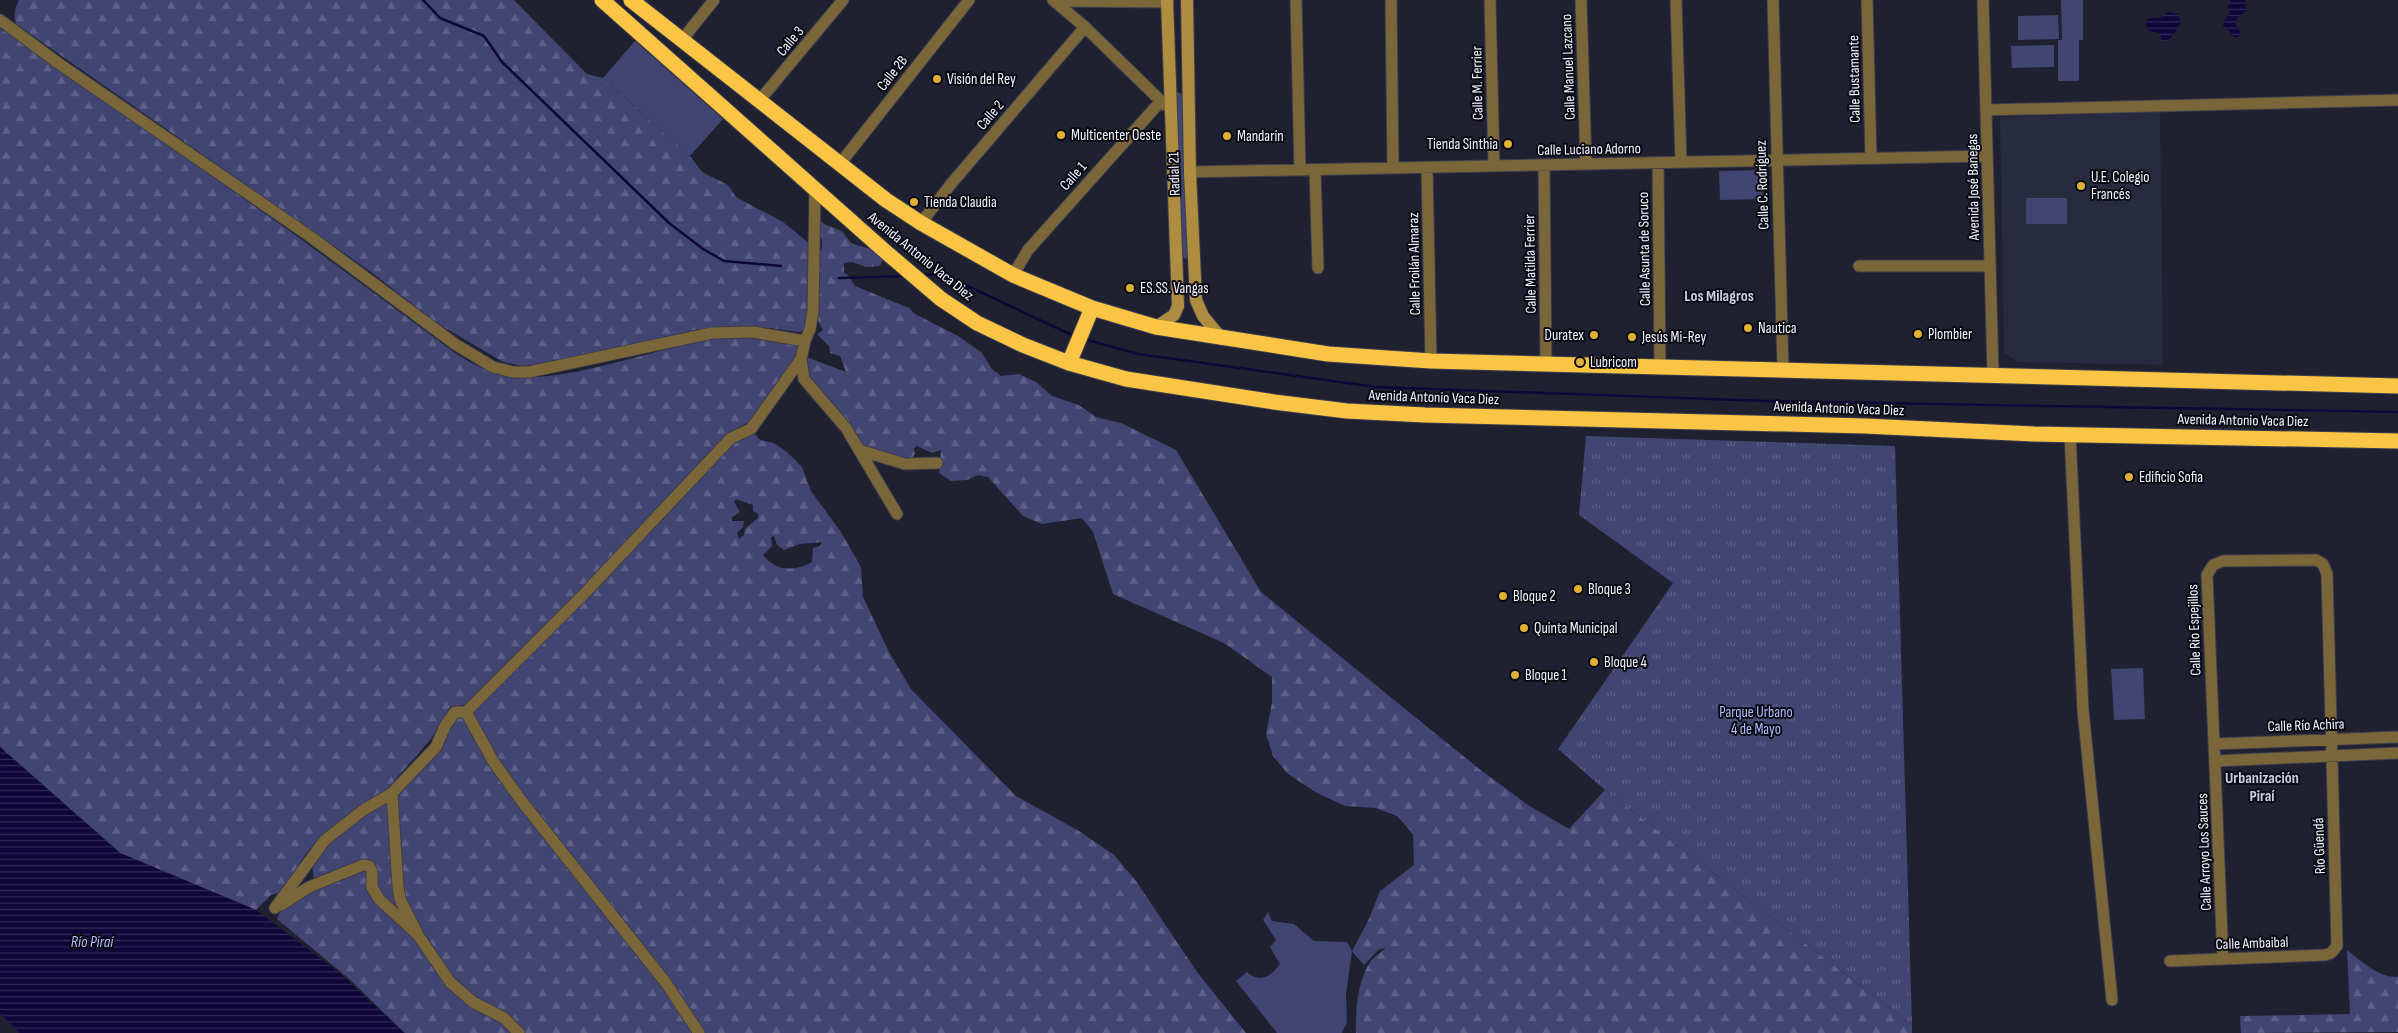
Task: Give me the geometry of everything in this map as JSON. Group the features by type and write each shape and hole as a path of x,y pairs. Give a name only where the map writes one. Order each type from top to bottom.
{"highway":[{"name":"Avenida Antonio Vaca Diez","path":"602,0 941,299 977,323 1023,345 1071,359 1126,379 1188,390 1347,411 1425,415 1865,426 2070,434 2398,441"},
{"name":"Avenida Antonio Vaca Diez","path":"631,0 839,165 921,223 1013,276 1089,315 1222,339 1328,354 1431,361 1993,374 2398,386"},
{"path":"1071,359 1089,315"},
{"path":"2382,385 2398,377"}],"street":[{"path":"681,41 714,0"},
{"name":"Calle 3","path":"759,100 843,0"},
{"name":"Calle 2B","path":"839,165 969,0"},
{"path":"1053,0 1168,1"},
{"path":"1053,0 1085,27 1165,105"},
{"name":"Radial 21","path":"1187,0 1190,172 1196,300 1203,316 1222,339"},
{"path":"1296,0 1300,170"},
{"path":"1391,0 1393,168"},
{"name":"Calle M. Ferrier","path":"1490,0 1494,166"},
{"name":"Calle Manuel Lazcano","path":"1582,0 1586,164"},
{"path":"1676,0 1682,162"},
{"name":"Calle C. Rodríguez","path":"1773,0 1783,369"},
{"name":"Calle Bustamante","path":"1868,0 1871,158"},
{"name":"Avenida José Banegas","path":"1983,0 1993,374"},
{"name":"Radial 21","path":"1156,327 1174,315 1178,306 1177,267 1165,105 1168,1"},
{"path":"0,20 58,63 312,238 455,344 492,366 514,372 530,372 712,333 753,332 805,341"},
{"name":"Calle 2","path":"921,223 951,184 1085,27"},
{"path":"1986,110 2398,100"},
{"name":"Calle 1","path":"1013,276 1028,250 1165,105"},
{"name":"Calle Luciano Adorno","path":"1190,172 1988,156"},
{"name":"Calle Asunta de Soruco","path":"1658,163 1660,366"},
{"name":"Calle Matilda Ferrier","path":"1544,165 1546,363"},
{"name":"Calle Froilán Almaraz","path":"1427,168 1431,361"},
{"path":"1315,170 1318,268"},
{"path":"815,189 813,311 810,329 801,358 804,380 846,428 897,514"},
{"path":"1859,266 1990,266"},
{"path":"1177,267 1194,268"},
{"path":"418,934 379,899 372,887 372,871 370,866 363,865 309,887 275,908 325,840 362,811 392,793 436,747 445,726 455,712 466,712 583,595 731,438 751,429 801,358"},
{"path":"2070,434 2083,710 2112,1000"},
{"path":"859,450 905,464 938,463"},
{"name":"Calle Río Espejillos","path":"2214,744 2206,581 2209,570 2213,565 2223,561 2311,559 2320,561 2325,567 2327,574 2331,740"},
{"path":"466,712 493,761 520,799 666,983 699,1033"},
{"name":"Calle Río Achira","path":"2214,744 2398,737"},
{"name":"Río Güendá","path":"2331,740 2337,942 2334,951"},
{"name":"Calle Arroyo Los Sauces","path":"2214,744 2223,959"},
{"path":"2215,761 2398,753"},
{"path":"392,793 400,899 418,934 450,982 472,1002 504,1018 519,1033"},
{"name":"Calle Ambaibal","path":"2170,961 2325,954 2334,951"}],"shaded area":[{"name":"U.E. Colegio Francés","path":"2160,112 2163,365 2018,362 2004,353 2000,117"}],"green space":[{"path":"19,0 514,0 587,74 603,78 690,156 702,172 728,185 736,197 783,222 810,244 806,326 800,332 769,328 729,327 694,330 616,349 539,364 523,366 503,362 435,322 371,272 16,24 15,12"},
{"path":"2061,0 2083,0 2083,40 2079,40 2079,81 2058,81 2058,40 2062,40"},
{"path":"2058,15 2059,39 2018,40 2018,16"},
{"path":"0,28 294,234 458,355 475,365 500,375 551,376 599,367 701,341 731,337 766,337 793,344 801,350 751,421 737,428 556,618 468,704 450,707 431,739 387,789 335,825 315,843 305,855 282,892 271,895 256,910 120,853 0,747"},
{"path":"635,41 723,119 690,156 603,78"},
{"path":"2054,45 2054,67 2012,68 2011,46"},
{"path":"1175,93 1182,94 1189,257 1185,259 1181,255"},
{"path":"1762,170 1763,199 1720,200 1719,171"},
{"path":"2026,198 2067,198 2067,224 2026,224"},
{"path":"818,218 824,224 842,231 851,243 870,249 883,259 880,266 866,267 852,262 844,263 844,273 848,275 855,286 909,308 915,314 958,336 981,352 992,369 1001,376 1019,374 1036,382 1052,396 1079,405 1096,417 1121,423 1176,450 1261,592 1478,768 1528,805 1569,829 1605,790 1912,1025 1912,1033 1356,1033 1357,1007 1362,979 1371,962 1386,948 1378,950 1364,965 1352,951 1368,921 1380,891 1414,865 1413,834 1397,816 1376,808 1345,806 1317,793 1288,774 1273,756 1266,734 1272,702 1272,677 1224,643 1113,594 1093,532 1082,518 1042,524 1023,516 988,477 978,475 967,480 951,481 939,473 941,450 932,453 917,446 914,448 915,454 909,461 863,447 809,378 806,359 809,358 846,372 840,356 830,353 829,346 817,334 823,330 815,316 818,255 822,248"},
{"path":"753,432 760,440 774,443 787,452 802,467 811,491 841,532 861,567 863,597 890,654 911,689 1016,796 1079,831 1114,855 1136,881 1197,972 1246,1033 703,1033 510,780 471,710 731,440","holes":["736,499 753,505 753,511 758,514 758,518 745,529 744,535 739,539 737,533 743,527 744,521 732,521 732,517 740,512 734,502","774,536 777,545 784,550 800,544 822,542 820,546 813,548 812,562 799,567 786,568 773,564 763,555 772,546 771,537"]},
{"name":"Parque Urbano 4 de Mayo","path":"1586,436 1895,446 1912,1025 1605,790 1558,749 1673,583 1579,515"},
{"path":"2143,668 2145,719 2114,720 2111,669"},
{"path":"462,716 695,1033 524,1033 451,980 404,902 395,793 429,759 443,741 452,719"},
{"path":"387,798 394,864 413,926 379,897 373,868 314,880 312,865 323,844"},
{"path":"366,866 371,887 426,952 489,1014 515,1033 405,1033 348,978 277,919 283,905"},
{"path":"1268,912 1272,921 1294,924 1314,941 1347,942 1352,951 1346,995 1347,1022 1342,1033 1277,1033 1236,981 1247,972 1256,978 1265,977 1280,964 1270,947 1276,940 1263,920"},
{"path":"2347,950 2377,972 2391,977 2398,977 2398,1032 2241,1033 2240,1016 2350,1014"}],"water":[{"path":"2230,0 2245,0 2246,11 2237,18 2236,24 2241,34 2237,38 2231,36 2230,31 2223,25 2230,14 2228,8"},
{"path":"2168,12 2178,14 2181,23 2170,39 2163,42 2159,33 2149,31 2145,23 2149,18 2160,18"},
{"name":"Río Piraí","path":"0,747 120,853 256,910 341,974 404,1033 19,1033 0,1013"}],"waterway":[{"path":"423,0 440,18 484,36 502,62 669,223 703,249 724,261 781,266"},
{"path":"921,275 942,274 1074,336"},
{"path":"839,278 905,276"},
{"path":"1084,339 1138,354 1376,387 1765,401 2398,412"}],"place":[{"name":"Visión del Rey","path":"937,79"},
{"name":"Multicenter Oeste","path":"1061,135"},
{"name":"Mandarín","path":"1227,136"},
{"name":"Tienda Sinthia","path":"1508,144"},
{"name":"U.E. Colegio Francés","path":"2081,186"},
{"name":"Tienda Claudia","path":"914,202"},
{"name":"ES.SS. Vangas","path":"1130,288"},
{"name":"Nautica","path":"1748,328"},
{"name":"Plombier","path":"1918,334"},
{"name":"Duratex","path":"1594,335"},
{"name":"Jesús Mi-Rey","path":"1632,337"},
{"name":"Lubricom","path":"1580,362"},
{"name":"Edificio Sofia","path":"2129,477"},
{"name":"Bloque 3","path":"1578,589"},
{"name":"Bloque 2","path":"1503,596"},
{"name":"Quinta Municipal","path":"1524,628"},
{"name":"Bloque 4","path":"1594,662"},
{"name":"Bloque 1","path":"1515,675"}],"district":[{"name":"Los Milagros","path":"1719,295"},
{"name":"Urbanización Piraí","path":"2262,786"}]}
